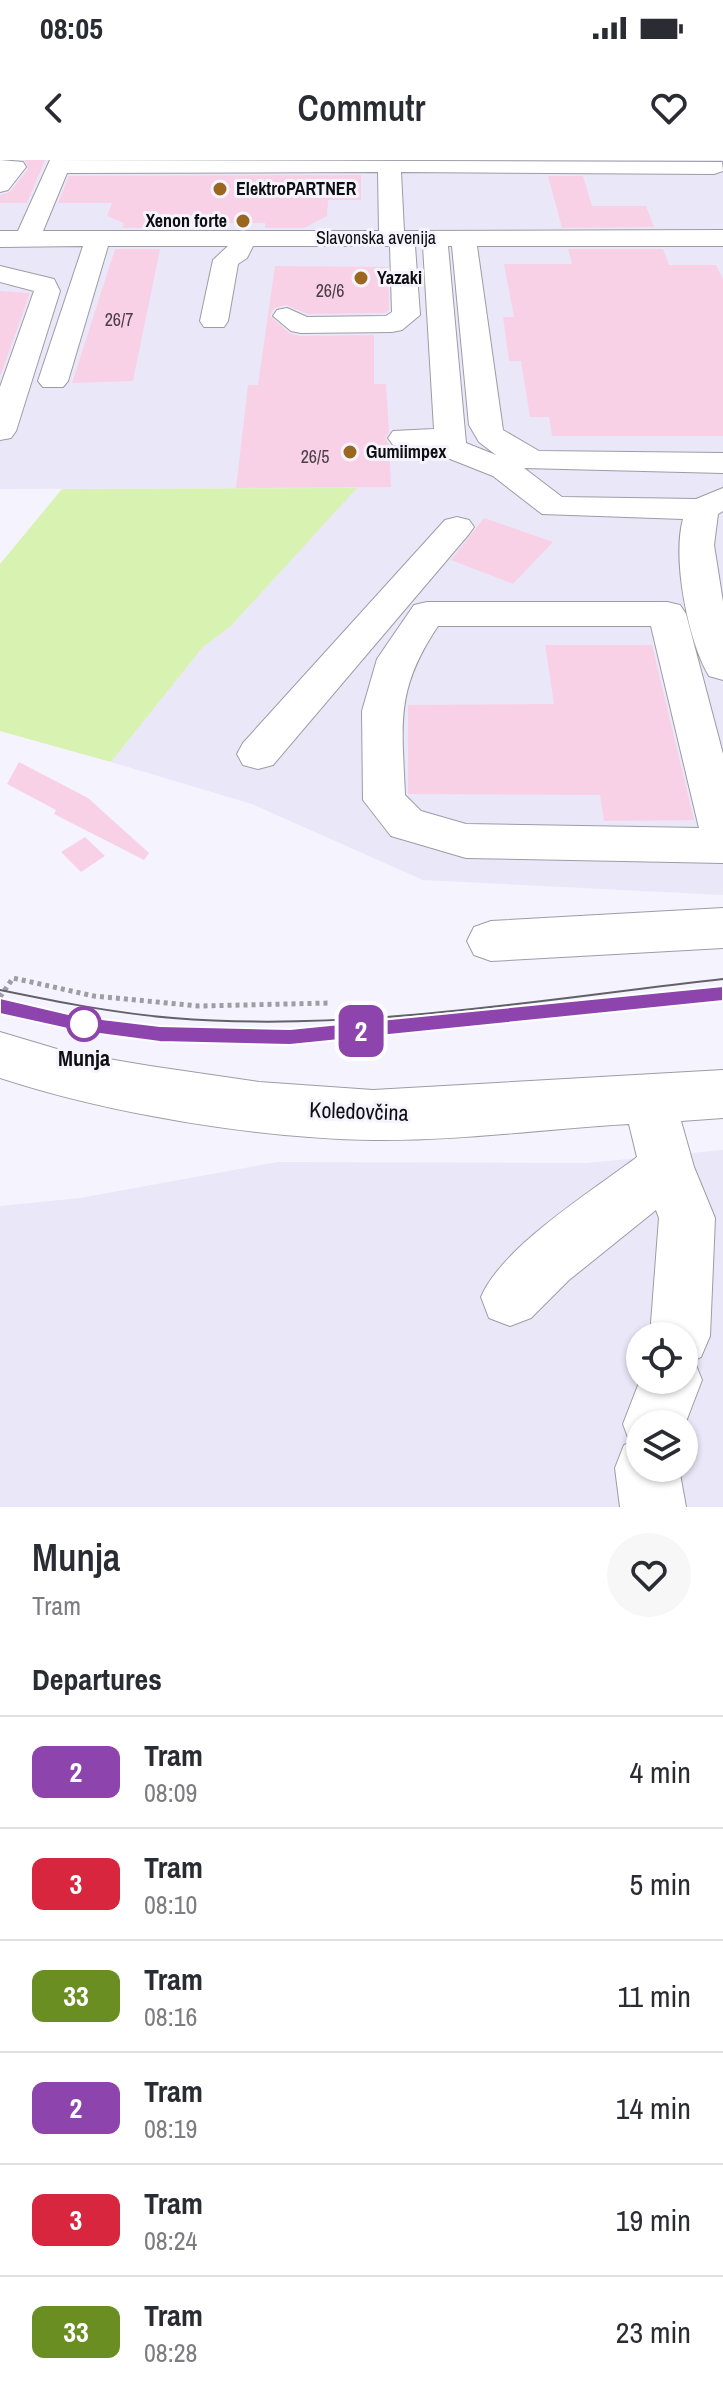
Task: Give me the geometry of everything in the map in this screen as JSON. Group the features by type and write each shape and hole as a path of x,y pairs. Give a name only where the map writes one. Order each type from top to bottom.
{"street":[{"path":"7,275 38,246 60,163 716,170"},
{"path":"287,316 301,325 392,324 406,315 389,165"},
{"path":"0,167 15,167 0,185"},
{"path":"53,381 98,238"},
{"name":"Slavonska avenija","path":"0,239 38,246 98,238 397,238 455,245 723,238"},
{"path":"214,321 226,260 238,253 244,238"},
{"path":"455,245 723,258"},
{"path":"455,245 451,448 504,469 554,507 712,504"},
{"path":"455,245 485,425 490,435 502,445 533,461 547,463 723,463"},
{"path":"0,431 47,291 45,285 36,281 7,275"},
{"path":"404,438 451,438"},
{"path":"712,504 696,524 697,546 706,605 723,667"},
{"path":"258,754 457,527"},
{"path":"386,606 427,614 667,614 723,836"},
{"path":"427,614 396,659 382,711 384,800 406,824 466,841 723,846"},
{"path":"491,941 723,928"},
{"name":"Koledovčina","path":"0,1055 67,1076 136,1088 259,1106 373,1115 723,1094"},
{"path":"649,1099 667,1167 687,1218 681,1322"},
{"path":"510,1297 549,1260 667,1167"},
{"path":"649,1482 653,1507"}],"path":[{"path":"0,997 13,978 94,996 199,1006 331,1003"}],"shaded area":[{"path":"0,160 723,160 723,895 423,880 252,804 111,762 203,647 231,626 356,488 0,489"},
{"path":"723,1150 723,1507 0,1507 0,1206 80,1198 278,1162 587,1163"}],"green space":[{"path":"357,488 231,626 203,647 111,762 0,731 0,564 62,489"}],"building":[{"path":"25,160 45,160 27,203 0,203 0,195 10,192 28,169"},
{"name":"ElektroPARTNER","path":"361,175 361,200 328,200 327,216 304,228 265,228 265,223 165,223 164,228 122,228 124,223 107,216 112,203 58,203 69,176"},
{"path":"548,176 583,176 592,206 646,206 654,227 562,228"},
{"path":"115,249 160,249 133,381 72,383"},
{"path":"568,249 663,249 669,265 716,265 723,279 723,436 552,436 549,417 530,417 521,361 509,361 503,317 514,317 504,264 572,264"},
{"path":"275,266 388,267 389,310 385,313 308,314 286,305 274,308 270,316 289,333 300,336 374,335 374,384 386,384 389,432 385,438 389,445 391,487 236,488 248,385 258,385"},
{"path":"0,291 30,293 1,374 0,374"},
{"path":"484,518 553,542 513,584 451,560"},
{"path":"545,645 652,645 694,820 604,821 600,795 408,794 408,705 554,704"},
{"path":"19,762 88,798 149,853 144,860 54,814 56,810 7,784"},
{"path":"85,837 105,856 81,872 61,852"}],"tram line":[{"path":"0,990 151,1016 311,1021 449,1012 723,979"},
{"path":"423,1027 723,994"},
{"name":"2","path":"0,1006 77,1023 160,1034 290,1037 723,994"},
{"path":"0,1006 101,1026"},
{"path":"101,1026 231,1037 423,1027"},
{"path":"101,1026 109,1028"},
{"path":"423,1027 434,1026"},
{"path":"410,1028 423,1027"}],"place":[{"name":"ElektroPARTNER","path":"220,189"},
{"name":"Xenon forte","path":"243,221"},
{"name":"Yazaki","path":"361,278"},
{"name":"Gumiimpex","path":"350,452"},
{"name":"Munja","path":"84,1024"}]}
